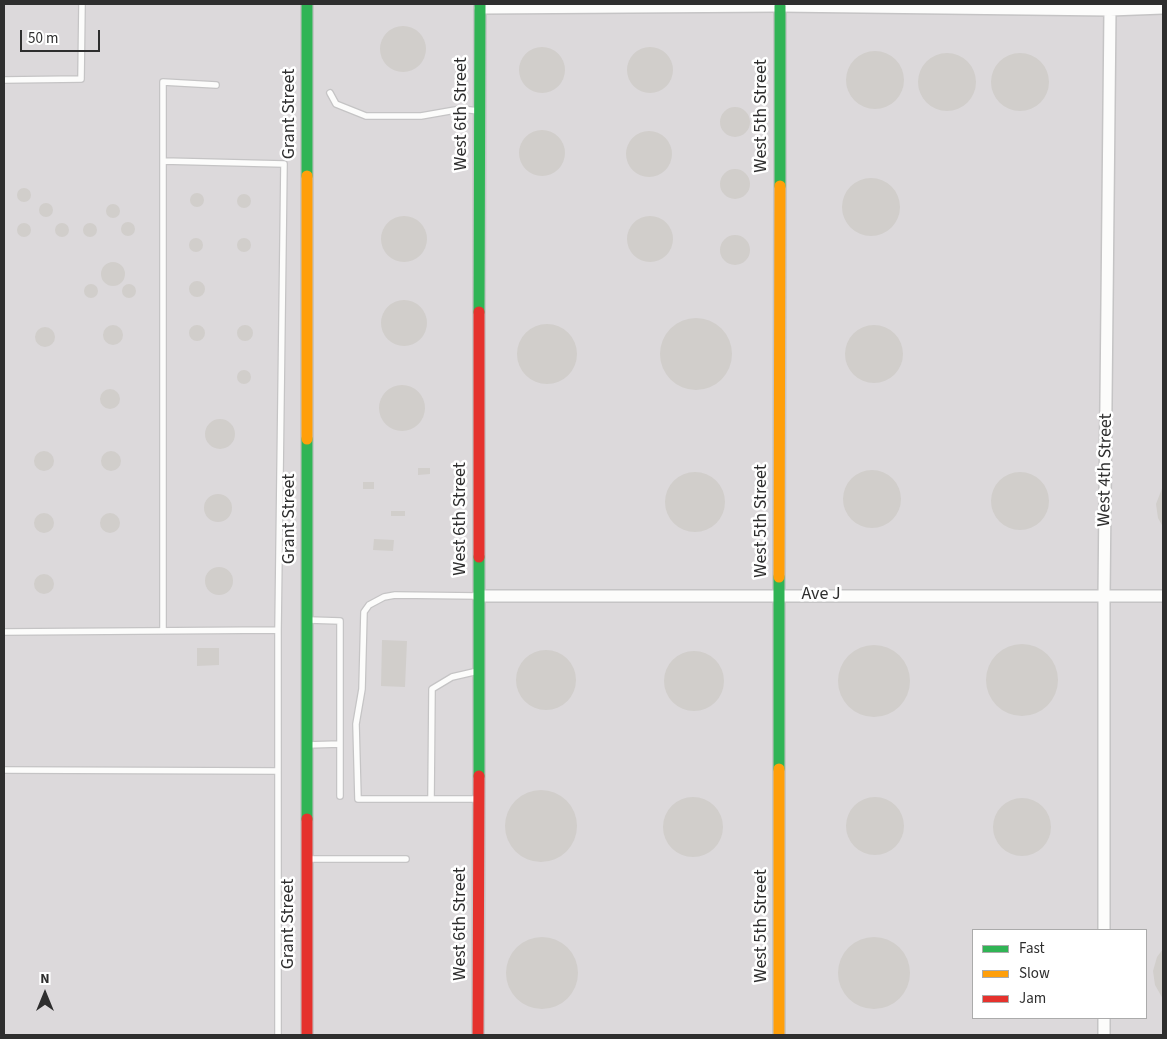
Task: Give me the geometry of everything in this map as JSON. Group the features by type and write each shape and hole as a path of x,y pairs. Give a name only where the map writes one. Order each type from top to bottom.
{"street":[{"name":"Grant Street","path":"307,4 307,1035"},
{"path":"480,6 780,6 1110,10 1159,6"},
{"name":"West 6th Street","path":"478,1035 480,6"},
{"name":"West 5th Street","path":"779,1035 780,6"},
{"name":"West 4th Street","path":"1104,929 1104,596 1110,10"},
{"name":"Ave J","path":"478,596 1163,596"},
{"path":"1104,1019 1104,1035"}],"lane":[{"path":"4,80 81,79 82,4"},
{"path":"163,630 163,82 216,85"},
{"path":"330,92 336,104 366,116 421,116 461,109 479,111"},
{"path":"163,161 284,164 278,630 278,1035"},
{"path":"478,596 384,597 368,605 364,612 362,689 356,724 358,799 478,799"},
{"path":"307,620 340,621 340,796"},
{"path":"4,632 278,630"},
{"path":"431,799 432,689 452,677 478,671"},
{"path":"307,745 340,744"},
{"path":"4,770 278,770"},
{"path":"307,859 406,859"}],"shaded area":[{"path":"4,4 1163,4 1163,1035 4,1035"}],"building":[{"path":"399,26 407,26 416,30 422,36 426,49 422,62 416,68 407,72 399,72 390,68 384,62 380,53 380,45 384,36 390,30"},
{"path":"538,47 546,47 555,51 561,57 565,70 561,83 555,89 546,93 538,93 529,89 523,83 519,74 519,66 523,57 529,51"},
{"path":"646,47 654,47 663,51 669,57 673,70 669,83 663,89 654,93 646,93 637,89 631,83 627,74 627,66 631,57 637,51"},
{"path":"875,51 886,53 899,64 904,80 902,91 891,104 875,109 864,107 851,96 846,80 848,69 859,56"},
{"path":"947,53 958,55 971,66 976,82 974,93 963,106 947,111 936,109 923,98 918,82 920,71 931,58"},
{"path":"1020,53 1031,55 1044,66 1049,82 1047,93 1036,106 1020,111 1009,109 996,98 991,82 993,71 1004,58"},
{"path":"735,107 746,111 750,122 746,133 735,137 724,133 720,122 724,111"},
{"path":"538,130 546,130 555,134 561,140 565,153 561,166 555,172 546,176 538,176 529,172 523,166 519,157 519,149 523,140 529,134"},
{"path":"645,131 653,131 662,135 668,141 672,154 668,167 662,173 653,177 645,177 636,173 630,167 626,158 626,150 630,141 636,135"},
{"path":"735,169 746,173 750,184 746,195 735,199 724,195 720,184 724,173"},
{"path":"871,178 882,180 895,191 900,207 898,218 887,231 871,236 860,234 847,223 842,207 844,196 855,183"},
{"path":"24,188 29,190 31,195 29,200 24,202 19,200 17,195 19,190"},
{"path":"194,193 200,193 204,200 200,207 194,207 190,203 190,197"},
{"path":"241,194 247,194 251,201 247,208 241,208 237,204 237,198"},
{"path":"46,203 51,205 53,210 51,215 46,217 41,215 39,210 41,205"},
{"path":"113,204 118,206 120,211 118,216 113,218 108,216 106,211 108,206"},
{"path":"400,216 408,216 417,220 423,226 427,239 423,252 417,258 408,262 400,262 391,258 385,252 381,243 381,235 385,226 391,220"},
{"path":"646,216 654,216 663,220 669,226 673,239 669,252 663,258 654,262 646,262 637,258 631,252 627,243 627,235 631,226 637,220"},
{"path":"128,222 133,224 135,229 133,234 128,236 123,234 121,229 123,224"},
{"path":"24,223 29,225 31,230 29,235 24,237 19,235 17,230 19,225"},
{"path":"62,223 67,225 69,230 67,235 62,237 57,235 55,230 57,225"},
{"path":"90,223 95,225 97,230 95,235 90,237 85,235 83,230 85,225"},
{"path":"735,235 746,239 750,250 746,261 735,265 724,261 720,250 724,239"},
{"path":"193,238 199,238 203,245 199,252 193,252 189,248 189,242"},
{"path":"241,238 247,238 251,245 247,252 241,252 237,248 237,242"},
{"path":"113,262 122,265 125,274 122,283 113,286 104,283 101,274 104,265"},
{"path":"197,281 203,283 205,289 203,295 197,297 191,295 189,289 191,283"},
{"path":"91,284 96,286 98,291 96,296 91,298 86,296 84,291 86,286"},
{"path":"129,284 134,286 136,291 134,296 129,298 124,296 122,291 124,286"},
{"path":"400,300 408,300 417,304 423,310 427,323 423,336 417,342 408,346 400,346 391,342 385,336 381,327 381,319 385,310 391,304"},
{"path":"696,318 716,324 726,334 732,354 726,374 716,384 696,390 676,384 666,374 660,354 666,334 676,324"},
{"path":"547,324 563,329 568,333 572,338 577,354 572,370 568,375 563,379 547,384 531,379 526,375 522,370 517,354 522,338 526,333 531,329"},
{"path":"109,325 117,325 123,331 123,339 117,345 109,345 103,339 103,331"},
{"path":"197,325 203,327 205,333 203,339 197,341 191,339 189,333 191,327"},
{"path":"245,325 251,327 253,333 251,339 245,341 239,339 237,333 239,327"},
{"path":"874,325 885,327 898,338 903,354 901,365 890,378 874,383 863,381 850,370 845,354 847,343 858,330"},
{"path":"41,327 49,327 55,333 55,341 49,347 41,347 35,341 35,333"},
{"path":"244,370 249,372 251,377 249,382 244,384 239,382 237,377 239,372"},
{"path":"398,385 406,385 415,389 421,395 425,408 421,421 415,427 406,431 398,431 389,427 383,421 379,412 379,404 383,395 389,389"},
{"path":"106,389 114,389 120,395 120,403 114,409 106,409 100,403 100,395"},
{"path":"220,419 231,423 235,434 231,445 220,449 209,445 205,434 209,423"},
{"path":"40,451 48,451 54,457 54,465 48,471 40,471 34,465 34,457"},
{"path":"107,451 115,451 121,457 121,465 115,471 107,471 101,465 101,457"},
{"path":"418,468 430,468 430,474 418,475"},
{"path":"872,470 883,472 896,483 901,499 899,510 888,523 872,528 861,526 848,515 843,499 845,488 856,475"},
{"path":"695,472 711,477 716,481 720,486 725,502 720,518 716,523 711,527 695,532 679,527 674,523 670,518 665,502 670,486 674,481 679,477"},
{"path":"1020,472 1031,474 1044,485 1049,501 1047,512 1036,525 1020,530 1009,528 996,517 991,501 993,490 1004,477"},
{"path":"363,482 374,482 374,489 363,489"},
{"path":"1163,486 1163,527 1158,518 1156,504"},
{"path":"218,494 228,498 232,508 228,518 218,522 208,518 204,508 208,498"},
{"path":"391,511 405,511 405,516 391,516"},
{"path":"40,513 48,513 54,519 54,527 48,533 40,533 34,527 34,519"},
{"path":"106,513 114,513 120,519 120,527 114,533 106,533 100,527 100,519"},
{"path":"374,539 394,540 393,551 373,550"},
{"path":"219,567 229,571 233,581 229,591 219,595 209,591 205,581 209,571"},
{"path":"40,574 48,574 54,580 54,588 48,594 40,594 34,588 34,580"},
{"path":"382,640 407,641 405,687 381,686"},
{"path":"1015,644 1029,644 1048,654 1058,673 1058,687 1048,706 1029,716 1015,716 996,706 986,687 986,673 996,654"},
{"path":"867,645 881,645 900,655 910,674 910,688 900,707 881,717 867,717 848,707 838,688 838,674 848,655"},
{"path":"197,648 219,648 219,665 197,666"},
{"path":"546,650 562,655 567,659 571,664 576,680 571,696 567,701 562,705 546,710 530,705 525,701 521,696 516,680 521,664 525,659 530,655"},
{"path":"694,651 710,656 715,660 719,665 724,681 719,697 715,702 710,706 694,711 678,706 673,702 669,697 664,681 669,665 673,660 678,656"},
{"path":"534,790 548,790 567,800 577,819 577,833 567,852 548,862 534,862 515,852 505,833 505,819 515,800"},
{"path":"693,797 709,802 714,806 718,811 723,827 718,843 714,848 709,852 693,857 677,852 672,848 668,843 663,827 668,811 672,806 677,802"},
{"path":"875,797 886,799 899,810 904,826 902,837 891,850 875,855 864,853 851,842 846,826 848,815 859,802"},
{"path":"1022,798 1033,800 1046,811 1051,827 1049,838 1038,851 1022,856 1011,854 998,843 993,827 995,816 1006,803"},
{"path":"535,937 549,937 568,947 578,966 578,980 568,999 549,1009 535,1009 516,999 506,980 506,966 516,947"},
{"path":"867,937 881,937 900,947 910,966 910,980 900,999 881,1009 867,1009 848,999 838,980 838,966 848,947"},
{"path":"1163,949 1163,999 1155,985 1153,971 1157,957"}],"traffic: fast":[{"path":"307,4 307,176"},
{"path":"479,312 480,4"},
{"path":"780,6 780,186"},
{"path":"307,439 307,819"},
{"path":"479,557 479,776"},
{"path":"779,577 779,769"}],"traffic: slow":[{"path":"307,176 307,439"},
{"path":"779,577 780,186"},
{"path":"779,769 779,1035"}],"traffic: jam":[{"path":"479,312 479,557"},
{"path":"478,1035 479,776"},
{"path":"307,819 307,1035"}]}
